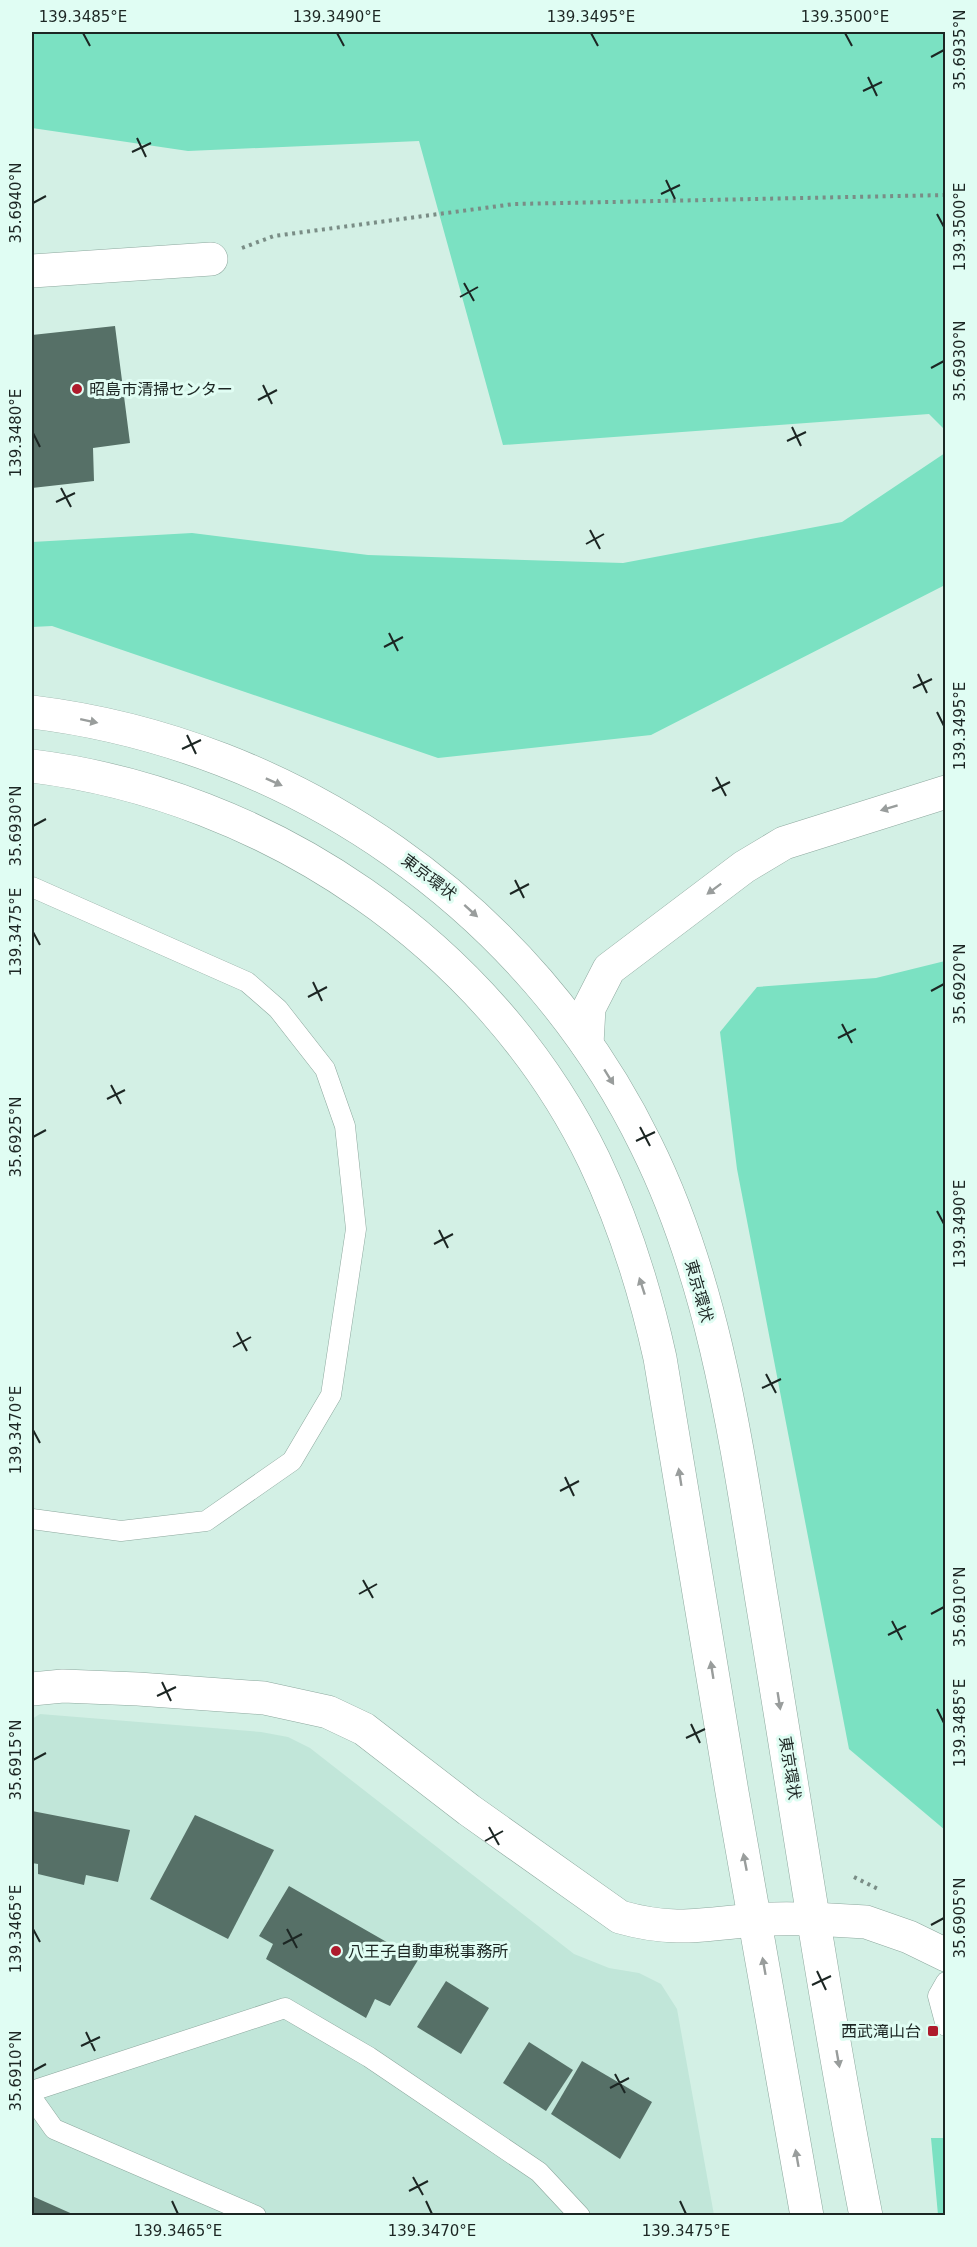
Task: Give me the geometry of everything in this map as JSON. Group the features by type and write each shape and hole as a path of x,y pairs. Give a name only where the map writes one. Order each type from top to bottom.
{"main road":[{"path":"32,271 211,259"},
{"name":"東京環状","path":"32,712 105,724 193,748 277,783 340,816 435,880 494,932 555,1000 587,1044 630,1113 662,1179 698,1285 716,1353 747,1503 813,1919 866,2216"},
{"path":"32,766 106,778 192,805 258,832 331,874 421,939 470,985 514,1034 565,1109 610,1195 644,1290 652,1324 807,2216"},
{"path":"587,1044 589,1008 609,969 744,867 784,843 945,792"},
{"path":"32,1689 63,1686 264,1698 328,1713 364,1729 469,1810 620,1917 648,1925 681,1928 756,1919 866,1922 909,1937 945,1955"}],"lane":[{"path":"32,887 247,982 279,1009 325,1069 345,1126 356,1229 331,1395 292,1461 206,1521 121,1531 32,1519"},
{"path":"945,1982 938,1996 945,2026"},
{"path":"32,2091 285,2008 369,2057 539,2172 580,2216"},
{"path":"32,2098 54,2129 256,2216"}],"path":[{"path":"211,259 274,236 514,204 945,195"}],"shaded area":[{"path":"40,1714 261,1732 288,1737 310,1748 574,1954 609,1968 639,1973 661,1984 677,2009 714,2215 32,2216 32,1719"}],"green space":[{"path":"32,32 945,32 945,430 929,414 503,445 419,141 188,151 32,128"},
{"path":"945,453 945,585 651,735 438,758 52,626 32,627 32,542 192,533 368,555 623,563 842,522"},
{"path":"946,961 945,1830 849,1749 737,1169 720,1032 757,987 876,978"},
{"path":"931,2138 945,2138 945,2215 938,2215"}],"building":[{"name":"昭島市清掃センター","path":"115,326 130,443 93,448 94,481 32,488 32,335"},
{"path":"32,1811 130,1830 118,1882 86,1875 84,1885 38,1874 38,1864 32,1863"},
{"path":"195,1815 274,1850 228,1939 150,1899"},
{"name":"八王子自動車税事務所","path":"289,1886 418,1960 390,2006 375,1999 366,2018 266,1959 273,1944 259,1936"},
{"path":"446,1981 489,2008 461,2054 417,2027"},
{"path":"529,2042 573,2070 546,2111 503,2083"},
{"path":"582,2061 652,2102 620,2159 551,2114"},
{"path":"32,2196 77,2216 32,2216"}],"place":[{"name":"昭島市清掃センター","path":"77,389"},
{"name":"八王子自動車税事務所","path":"336,1951"},
{"name":"西武滝山台","path":"933,2031"}]}
